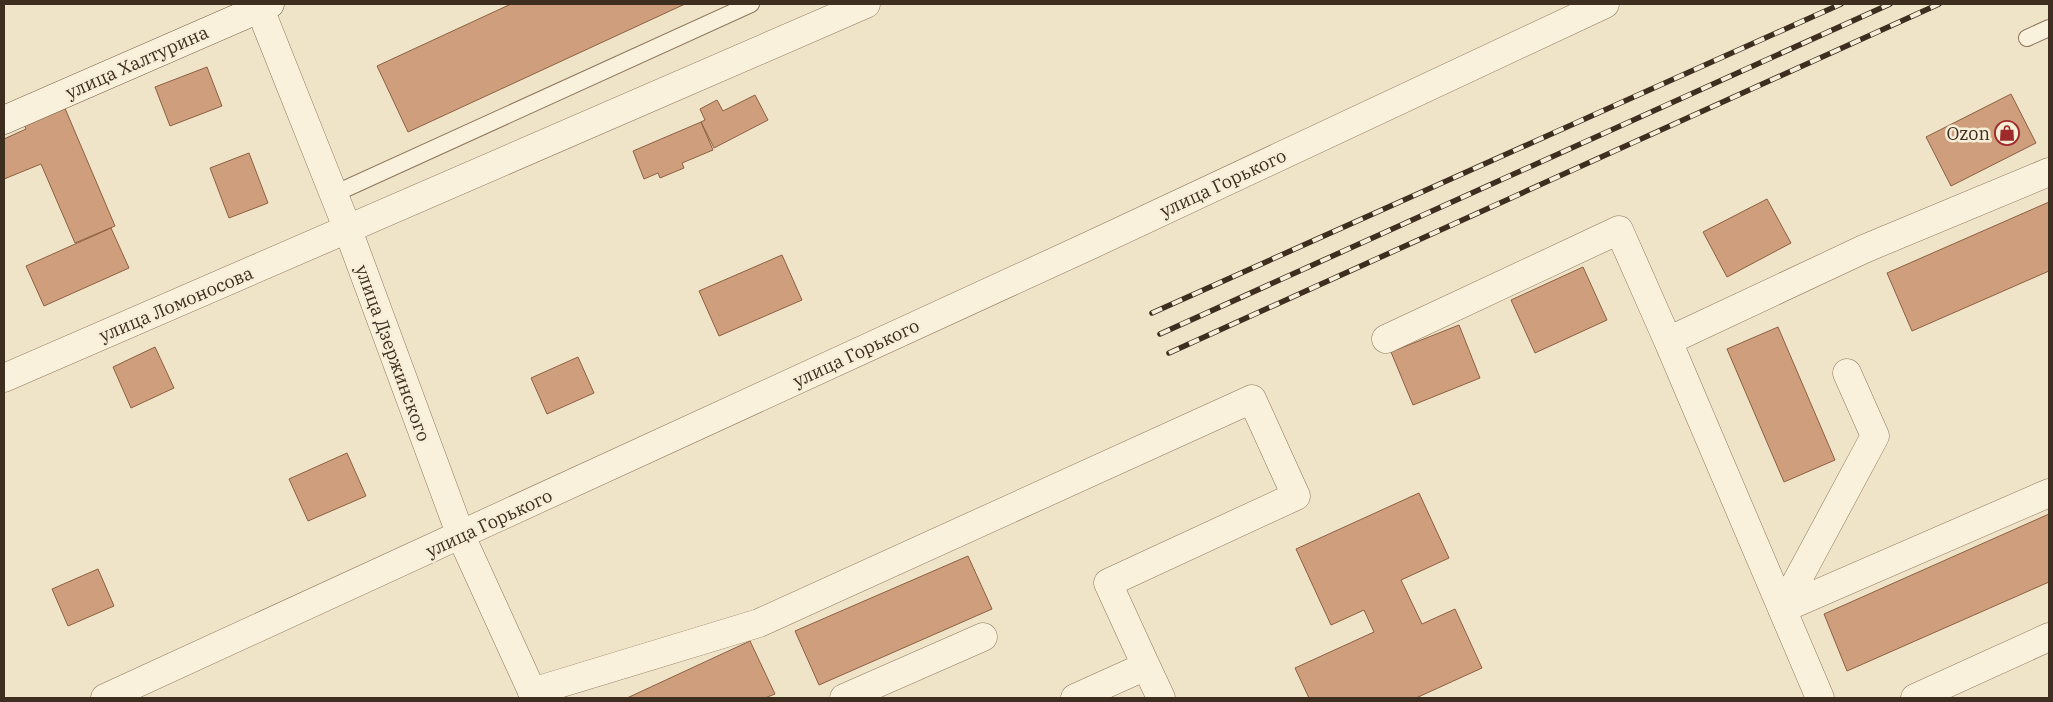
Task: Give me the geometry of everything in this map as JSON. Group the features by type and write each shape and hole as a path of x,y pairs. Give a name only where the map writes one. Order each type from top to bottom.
{"street":[{"name":"улица Ломоносова","path":"4,378 866,4"},
{"name":"улица Горького","path":"105,698 461,536 1605,4"},
{"name":"улица Дзержинского","path":"263,5 461,536 534,695"},
{"name":"улица Халтурина","path":"4,120 263,5"},
{"path":"1668,340 1864,249 2049,172"},
{"path":"1386,339 1619,230 1668,340 1820,698"},
{"path":"1782,609 1875,436 1847,373"},
{"path":"534,695 759,623 1252,399 1296,496 1108,583 1161,698"},
{"path":"1782,609 2049,493"},
{"path":"844,698 983,637"},
{"path":"1915,698 2049,637"},
{"path":"1075,698 1146,666"}],"lane":[{"path":"334,194 751,4"},
{"path":"2027,38 2049,28"}],"building":[{"path":"511,4 685,4 408,132 377,66"},
{"path":"207,67 222,106 170,126 155,87"},
{"path":"2011,94 2036,143 1951,186 1926,137"},
{"path":"755,95 768,120 714,148 701,122 705,120 700,109 717,100 723,111"},
{"path":"64,106 115,226 75,243 41,164 4,179 4,139 26,129 24,124"},
{"path":"701,122 713,150 682,163 684,168 660,178 658,173 644,179 633,151"},
{"path":"249,153 268,203 229,218 210,168"},
{"path":"1767,199 1791,243 1727,277 1703,232"},
{"path":"2049,202 2049,271 1912,331 1887,273"},
{"path":"111,228 129,268 44,306 26,266"},
{"path":"782,255 802,300 719,336 699,291"},
{"path":"1583,267 1607,320 1535,353 1511,300"},
{"path":"1459,325 1480,378 1413,405 1391,352"},
{"path":"1778,327 1835,460 1784,482 1727,349"},
{"path":"155,347 174,388 131,408 113,367"},
{"path":"578,357 594,393 547,414 531,378"},
{"path":"347,453 366,496 308,521 289,479"},
{"path":"1419,493 1449,558 1401,580 1422,624 1455,609 1482,668 1416,698 1309,698 1295,668 1374,632 1364,610 1331,625 1296,549"},
{"path":"2049,514 2049,582 1847,671 1824,614"},
{"path":"968,556 992,609 819,685 795,631"},
{"path":"98,569 114,606 68,626 52,589"},
{"path":"750,641 775,694 765,698 627,698"}],"railway":[{"path":"1152,313 1841,4"},
{"path":"1160,334 1890,4"},
{"path":"1169,353 1939,4"}],"place":[{"name":"Ozon","path":"2007,133"}]}
